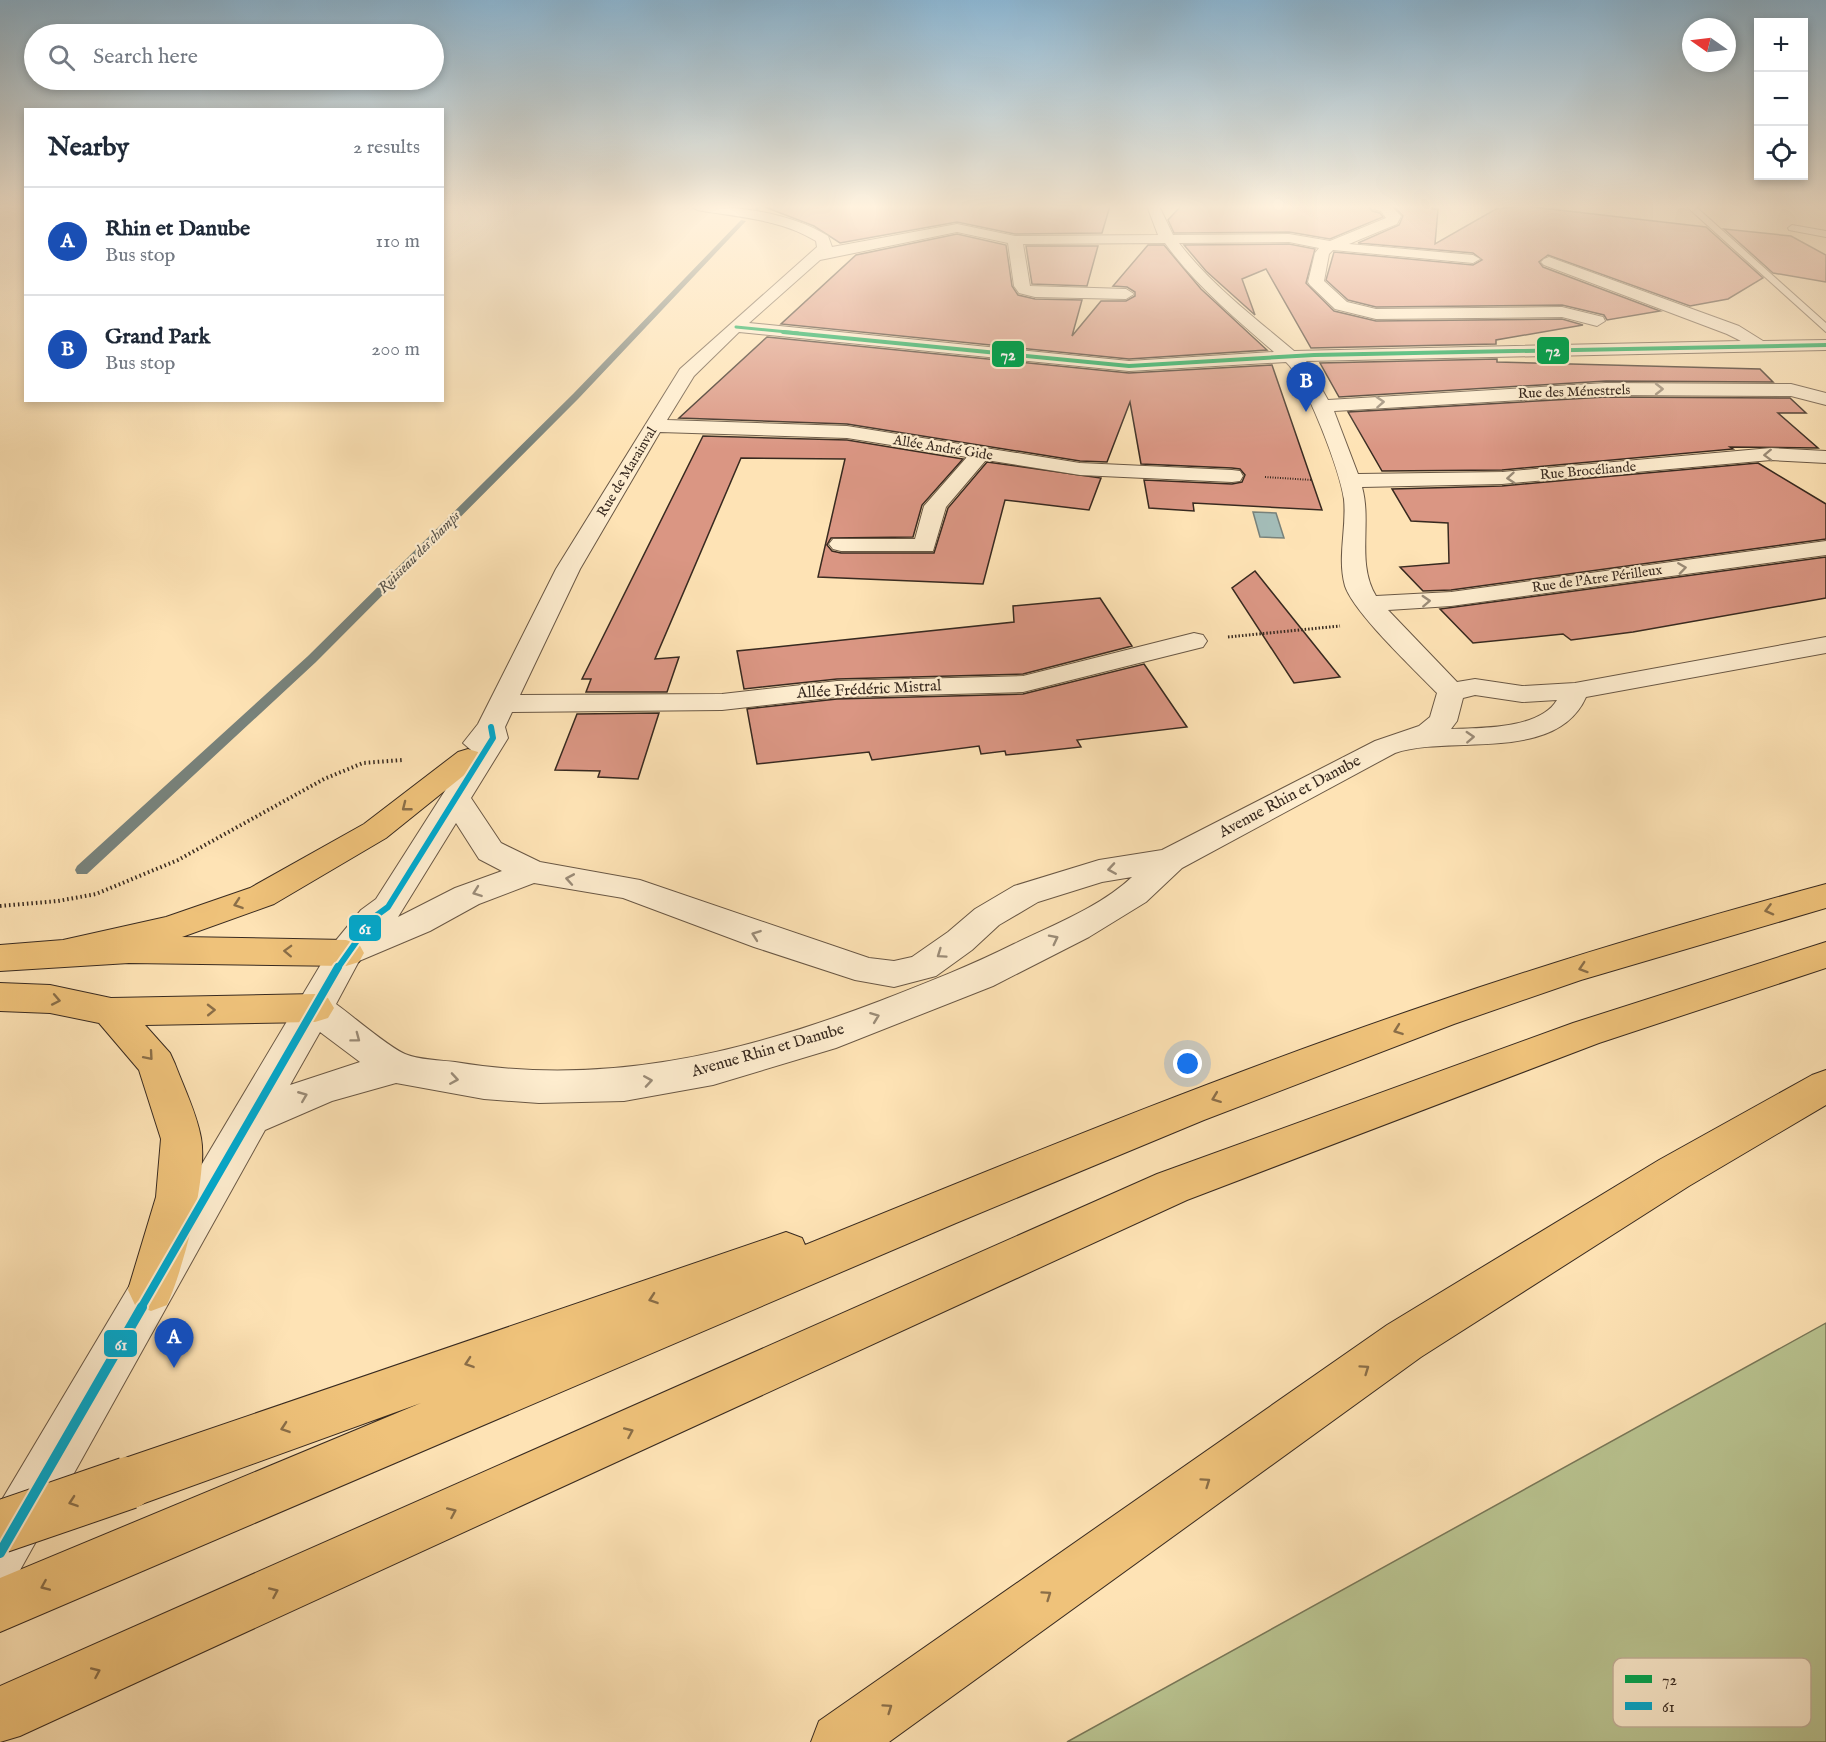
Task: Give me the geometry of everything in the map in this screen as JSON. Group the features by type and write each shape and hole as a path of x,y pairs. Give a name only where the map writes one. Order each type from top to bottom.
{"highway":[{"path":"73,951 171,928 262,896 375,831 468,758"},
{"path":"0,1527 1105,1140 1431,1018 1718,924 1826,896"},
{"path":"0,958 73,951 171,948 346,952"},
{"path":"21,1706 1172,1187 1586,1033 1826,955"},
{"path":"0,997 50,999 111,1012 315,1008"},
{"path":"111,1012 156,1064 181,1139 177,1197 151,1290"},
{"path":"840,1742 1404,1341 1674,1173 1826,1086"},
{"path":"0,1605 1105,1140"}],"street":[{"name":"Rue de Marainval","path":"373,918 374,907 395,871 497,716 568,570 686,373 781,287"},
{"path":"1023,287 1035,292 1126,294"},
{"path":"1211,287 1301,366 1322,406 1355,500 1353,561 1358,587 1376,613 1451,692 1474,687 1522,694 1575,691 1826,645"},
{"path":"1322,287 1341,306 1376,314 1562,312 1597,321"},
{"path":"1617,287 1733,330 1760,346"},
{"path":"736,327 1129,366 1292,357 1826,345"},
{"name":"Rue des Ménestrels","path":"1322,406 1606,389 1791,390 1826,399"},
{"name":"Allée André Gide","path":"654,426 847,432 1080,470 1232,476"},
{"name":"Rue Brocéliande","path":"1350,481 1502,478 1771,454 1826,457"},
{"path":"841,544 925,546 935,506 980,455"},
{"name":"Rue de l'Atre Périlleux","path":"1376,613 1450,599 1826,548"},
{"name":"Allée Frédéric Mistral","path":"497,716 722,702 837,688 1023,684 1194,641"},
{"name":"Avenue Rhin et Danube","path":"1411,738 1473,737 1533,730 1563,713 1575,691"},
{"name":"Avenue Rhin et Danube","path":"249,1119 323,1088 396,1068 484,1083 539,1087 624,1085 713,1070 823,1038 980,977 1077,928 1134,894 1170,860 1385,747 1429,732 1443,721 1451,692"},
{"name":"Rue de Marainval","path":"0,1553 346,952 373,918 388,907 493,738 497,716"},
{"name":"Avenue Rhin et Danube","path":"455,798 490,851 532,872 628,888 789,946 868,971 894,974 923,967 960,941 987,917 1026,894 1099,871 1170,860"},
{"name":"Avenue Rhin et Danube","path":"346,952 418,922 467,896 532,872"},
{"name":"Avenue Rhin et Danube","path":"315,1008 396,1068"}],"lane":[{"path":"1780,287 1826,329"}],"path":[{"path":"1232,476 1350,481"},
{"path":"1194,641 1376,613"},
{"path":"0,906 58,901 96,894 127,882 178,860 324,779 363,763 468,758"}],"green space":[{"path":"1826,1323 1826,1742 1067,1742"}],"water":[{"path":"1253,512 1276,513 1284,538 1260,537"}],"building":[{"path":"821,287 1013,287 1018,295 1035,299 1082,300 1072,336 1101,301 1126,301 1135,296 1135,292 1127,287 1200,287 1267,350 1129,359 781,324"},
{"path":"1224,287 1245,287 1255,315"},
{"path":"1276,287 1310,287 1334,311 1376,321 1562,319 1583,325 1496,340 1496,344 1311,348"},
{"path":"1334,287 1597,287 1660,311 1607,320 1604,315 1562,305 1376,307 1348,300"},
{"path":"1638,287 1748,287 1728,299 1690,306"},
{"path":"767,337 1129,373 1272,365 1322,510 1193,503 1194,511 1149,508 1144,480 1232,484 1242,482 1245,475 1240,469 1232,468 1141,464 1130,402 1107,462 1080,461 847,424 679,418"},
{"path":"1497,359 1497,362 1760,369 1773,382 1606,381 1339,397 1320,363"},
{"path":"1606,397 1790,398 1806,413 1778,413 1818,448 1730,447 1733,449 1502,470 1382,471 1348,412"},
{"path":"703,436 847,440 963,459 922,505 913,537 831,538 827,545 832,551 841,553 934,553 948,508 987,462 1101,478 1089,510 1005,500 983,584 818,577 845,459 741,458 655,659 679,657 667,692 586,692 591,679 582,679"},
{"path":"1758,463 1826,504 1826,539 1451,590 1423,591 1400,567 1449,563 1448,523 1411,521 1392,489 1502,486"},
{"path":"1826,557 1826,598 1633,632 1571,640 1563,634 1473,643 1440,609"},
{"path":"1255,571 1340,677 1294,683 1232,588"},
{"path":"1100,598 1132,646 1023,674 837,679 744,689 737,651 1014,622 1013,606"},
{"path":"1144,664 1187,727 1077,740 1081,747 1006,755 1005,751 981,754 979,746 872,760 869,752 757,764 747,709 837,699 1023,694"},
{"path":"659,713 638,779 598,777 600,771 555,770 577,714"}],"waterway":[{"name":"Ruisseau des champs","path":"82,870 312,659 470,499 576,396 680,287"}],"transit line":[{"name":"72","path":"736,327 1129,366 1314,355 1826,345"},
{"name":"61","path":"0,1553 346,953 373,918 388,907 493,738 491,727"}],"place":[{"name":"Grand Park","path":"1306,412"},
{"name":"Rhin et Danube","path":"174,1368"}]}
